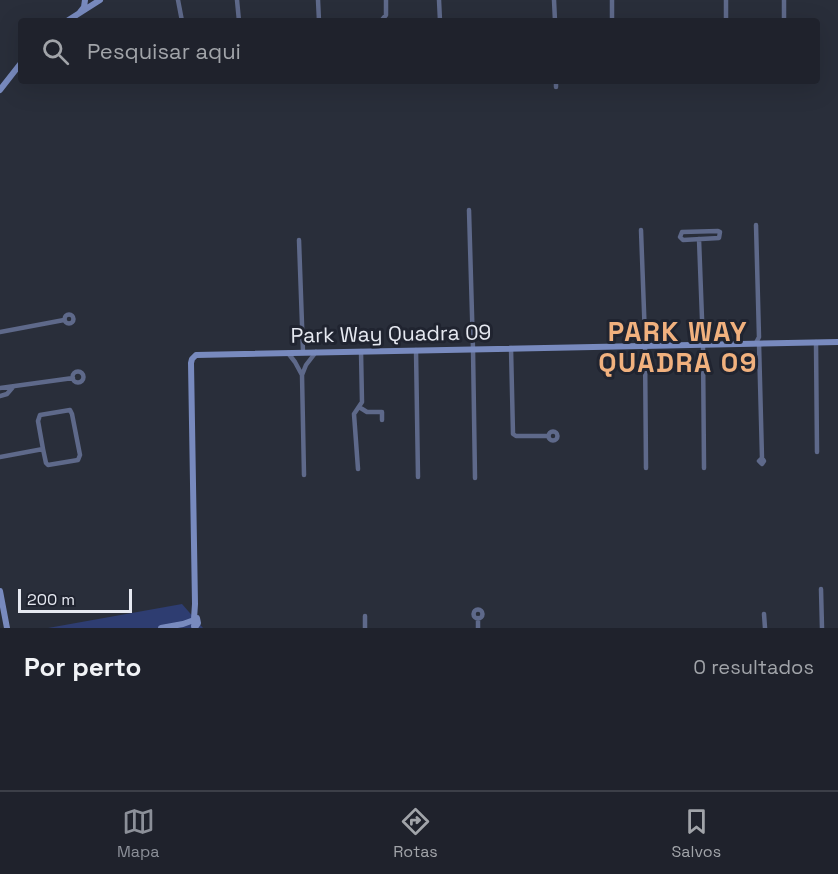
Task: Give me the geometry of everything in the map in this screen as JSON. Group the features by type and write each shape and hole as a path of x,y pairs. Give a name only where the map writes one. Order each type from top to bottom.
{"street":[{"path":"80,12 85,0"},
{"path":"71,18 100,0"},
{"path":"178,0 181,18"},
{"path":"237,0 239,18"},
{"path":"318,0 319,18"},
{"path":"384,18 386,15 386,0"},
{"path":"439,0 440,18"},
{"path":"555,0 555,18"},
{"path":"612,0 612,18"},
{"path":"726,0 726,18"},
{"path":"784,0 784,18"},
{"path":"0,90 18,67"},
{"path":"469,210 475,478"},
{"path":"756,225 762,458"},
{"path":"641,230 646,468"},
{"path":"720,232 719,238 699,239 681,239 680,233 720,232"},
{"path":"699,239 704,468"},
{"path":"299,240 303,352"},
{"path":"0,332 64,320"},
{"name":"Park Way Quadra 09","path":"195,624 191,361 199,354 644,344 703,345 760,341 838,342"},
{"path":"816,342 817,452"},
{"path":"511,348 513,434 516,436 548,436"},
{"path":"416,350 418,477"},
{"path":"358,469 354,414 362,404 363,397 362,351"},
{"path":"287,352 302,375"},
{"path":"303,476 302,375 316,352"},
{"path":"297,365 306,365"},
{"path":"0,388 73,378"},
{"path":"0,396 7,394 13,387"},
{"path":"359,407 364,412 382,412 382,420"},
{"path":"70,410 79,458 76,461 48,465 43,449 38,421 40,415 70,410"},
{"path":"0,457 43,449"},
{"path":"821,589 822,628"},
{"path":"0,591 7,628"},
{"path":"764,614 765,628"},
{"path":"365,616 365,628"},
{"path":"478,618 478,628"},
{"path":"161,628 195,624"}],"shaded area":[{"path":"182,604 203,628 48,628"}],"district":[{"name":"PARK WAY QUADRA 09","path":"678,348"}]}
